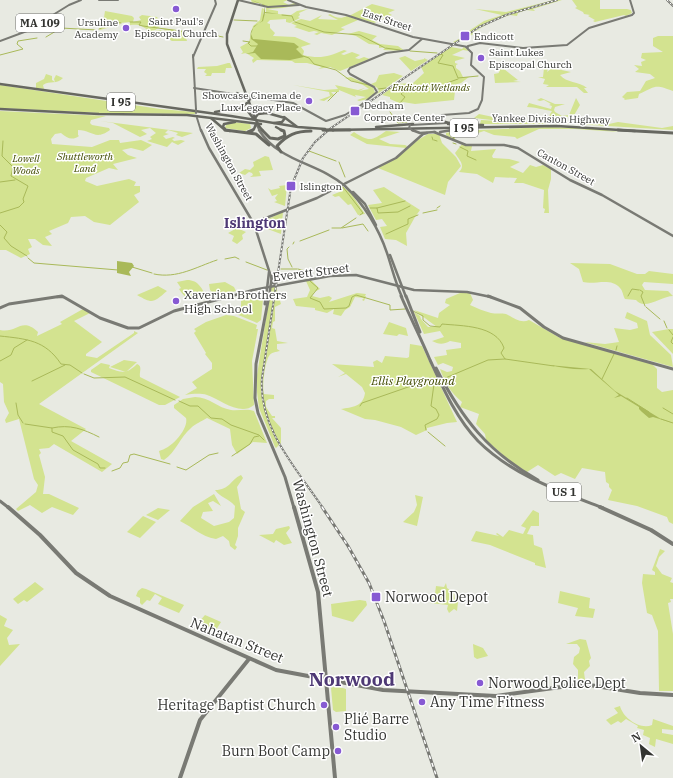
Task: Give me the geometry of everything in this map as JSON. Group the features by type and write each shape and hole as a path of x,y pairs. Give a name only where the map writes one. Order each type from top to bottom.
{"highway":[{"path":"237,0 236,8 227,34 227,44 245,95"},
{"path":"237,0 225,41 257,125 270,138 278,139 285,136 286,133 283,130 269,125"},
{"name":"Yankee Division Highway","path":"0,84 196,113 254,118 284,126 324,129"},
{"path":"237,94 245,95"},
{"path":"196,113 241,107 248,102 250,98 258,98"},
{"path":"248,102 252,109 254,118"},
{"path":"243,118 233,114 232,111 238,108 245,109 254,118 277,123 285,119 282,116 266,112 259,114 254,118"},
{"name":"Yankee Division Highway","path":"0,109 95,114 201,116 257,125 299,129 354,130 514,127 595,128 673,132"},
{"path":"252,109 283,116 295,126 310,128"},
{"path":"201,116 214,119 226,130 257,134 269,145"},
{"path":"440,120 450,124 493,126"},
{"path":"232,122 257,125 254,129 247,132 228,130 223,126 226,123 232,122"},
{"path":"350,128 412,125"},
{"name":"Yankee Division Highway","path":"334,129 574,125 673,132"},
{"path":"450,131 514,127"},
{"path":"595,128 615,130"},
{"path":"281,152 277,148 277,145 291,133 324,129"},
{"path":"354,130 413,131"},
{"path":"640,132 666,132"}],"main road":[{"name":"MA 109","path":"0,41 27,31 81,0"},
{"path":"99,0 118,0"},
{"name":"Washington Street","path":"215,0 216,4 193,51 194,88 199,128 253,223 272,276 273,283 278,284"},
{"path":"237,0 265,8 282,9 299,5"},
{"name":"East Street","path":"288,0 299,5 341,14 422,39 467,46 486,44 524,48 567,45 573,42 583,31 590,27 632,15 634,13 630,0"},
{"path":"245,95 299,105 328,121 338,120 377,92 375,87 350,74 348,72 350,68 388,52 409,50 422,39"},
{"path":"436,122 444,115 474,111 481,104 484,77 471,65 470,61 472,56 467,46"},
{"path":"194,88 205,88 237,94"},
{"path":"195,92 198,89 205,88"},
{"path":"440,120 450,124 453,127 450,131 445,133 446,136"},
{"path":"418,138 419,135 409,128 412,125 436,122 450,124"},
{"path":"257,125 266,139 281,152"},
{"name":"US 1","path":"257,125 261,135 269,145 285,156 340,182 351,192 378,232 402,287 409,310"},
{"path":"413,131 427,133 450,131"},
{"name":"Canton Street","path":"434,132 446,136 452,141 468,145 504,145 518,148 570,180 602,195 673,236"},
{"path":"253,223 317,198 396,158 418,138 427,133"},
{"name":"US 1","path":"281,152 338,180 357,195 365,205 383,239 392,263 394,278 397,286 441,379 453,402 470,425 492,450 526,474 622,512 649,526 673,542"},
{"path":"361,206 365,205"},
{"name":"Washington Street","path":"269,271 269,286"},
{"name":"Everett Street","path":"0,308 9,304 62,296 100,318 128,328 136,328 148,325 174,311 259,288 342,275 364,276 414,290 484,294 520,308 544,327 559,336 673,369"},
{"path":"265,308 272,276"},
{"path":"386,282 393,282 394,278"},
{"path":"265,308 266,291 269,286"},
{"path":"259,288 266,291"},
{"path":"405,295 407,291 414,290"},
{"name":"Washington Street","path":"265,308 256,375 255,395 258,413 286,479 318,591 335,778"},
{"name":"US 1","path":"441,379 454,411 465,427 491,453 521,474 624,516 673,542"},
{"path":"465,427 470,425"},
{"name":"Nahatan Street","path":"0,501 40,535 76,573 110,596 276,670 308,678 381,689 490,696 507,696 578,684 640,693 673,695"},
{"path":"180,778 200,720 249,659"},
{"path":"328,689 331,684 340,683"}],"green space":[{"path":"251,0 288,0 283,2 289,5 294,3 299,5 267,9 278,11 278,14 291,15 297,11 308,9 299,13 300,15 298,17 300,18 290,23 286,22 286,19 270,20 267,23 270,24 270,28 275,33 273,36 295,37 311,44 301,47 304,51 303,55 324,57 344,50 347,51 341,54 344,55 352,52 360,55 355,58 359,59 364,57 370,59 340,71 330,67 318,69 322,67 307,63 295,63 292,61 257,60 253,63 252,60 254,58 246,53 241,54 243,52 240,47 249,42 253,26 260,20 262,8 264,9 263,15 266,13 266,7 261,3 252,3"},
{"path":"554,0 562,0 533,9 535,11 526,10 518,13 517,16 510,15 496,20 501,17 461,36 484,21 502,15 475,9 506,12"},
{"path":"572,0 600,0 600,9 627,9 631,10 632,13 626,16 624,15 595,22 593,21 595,20 588,16 590,15 584,14 575,8 577,7"},
{"path":"372,4 395,10 388,13 392,15 374,23 349,16"},
{"path":"105,11 132,16 134,18 133,22 141,20 139,17 142,15 157,17 163,22 161,26 151,33 147,32 148,30 141,26 130,25 130,22 120,23 121,24 100,30 99,29 107,27 103,24"},
{"path":"330,14 340,18 347,16 358,20 342,27 341,28 345,29 332,35 321,33 317,35 314,34 319,32 309,32 294,27 297,26 291,23 301,19 310,21 322,15 318,19 338,20 328,15"},
{"path":"492,22 472,33 473,34 470,36 467,36 456,43 453,42"},
{"path":"161,28 184,31 187,41 172,41 160,34 154,33 157,30 167,31"},
{"path":"359,31 377,36 372,40 380,44 398,46 405,51 383,50 386,47 379,48 379,45 369,44 356,36 348,34"},
{"path":"658,36 673,36 673,91 662,87 656,87 639,94 638,98 624,100 625,99 622,97 627,92 640,91 646,81 655,78 650,74 635,72 639,69 634,65 642,66 641,62 646,60 641,58 642,53 663,52 653,46 653,38"},
{"name":"Endicott Wetlands","path":"452,45 451,47 462,49 464,47 469,51 463,50 452,55 465,58 455,61 455,63 458,64 456,65 456,68 460,71 463,77 469,77 461,83 446,87 455,91 454,100 415,104 403,102 400,106 399,103 390,99 390,97 382,95 397,84 413,83 424,73 421,67"},
{"path":"405,56 415,61 424,58 428,60 411,71 399,58"},
{"path":"230,63 232,68 226,68 225,73 212,73 211,76 205,76 207,74 204,72 206,69 197,69 198,67 217,66"},
{"path":"544,68 548,69 547,72 552,68 571,72 560,75 563,78 584,86 587,88 584,88 588,93 584,93 577,87 546,87 549,85 543,84 545,79 538,77 543,77"},
{"path":"504,69 518,80 513,81 521,82 495,83 494,74 499,73 498,70"},
{"path":"394,73 403,76 373,97 378,93 379,89 371,84 376,82 379,75"},
{"path":"46,74 52,76 52,80 55,82 54,79 56,75 63,78 56,82 43,85 44,89 36,88 36,83 44,79"},
{"path":"351,77 373,87 375,93 368,99 359,101 357,100 366,97 355,95 356,97 339,90 339,92 331,92 334,95 324,101 319,100 330,96 329,92 293,85 324,90 338,89 335,85 358,90 365,88 359,91 369,89 345,78"},
{"path":"0,85 160,109 195,112 195,114 100,113 0,108"},
{"path":"541,98 555,104 565,104 555,107 554,110 562,116 569,115 576,98 580,105 573,117 549,116 552,111 527,107 529,103 551,109 552,106 549,105 551,104 544,100 537,100"},
{"path":"0,111 106,116 91,120 90,123 92,125 109,128 110,130 105,133 97,135 83,130 78,130 79,136 72,139 61,133 55,134 51,139 52,144 92,147 110,140 119,140 120,143 141,140 152,145 143,151 131,148 122,150 128,155 137,158 113,164 118,170 109,168 86,178 85,181 97,186 129,179 136,182 134,186 140,186 140,192 134,195 139,202 110,225 94,222 85,216 71,217 68,223 49,231 52,234 45,237 52,246 43,245 35,239 28,239 32,247 28,249 30,254 21,258 6,250 0,250"},
{"path":"479,114 529,123 598,123 597,121 599,120 609,124 618,122 662,128 673,126 673,130 575,124 480,124 481,120 500,121 474,118"},
{"path":"100,121 193,133 182,137 176,135 178,133 168,130 165,133 169,134 163,136 166,139 173,137 175,138 172,139 174,141 185,141 178,145 172,142 167,147 147,141 152,139 150,137 156,133 150,128 141,130 147,134 140,137 113,123"},
{"path":"232,122 250,124 251,128 245,131 225,128 226,125"},
{"path":"550,127 601,129 619,132 575,129 539,129 517,139 515,137 494,135 484,131 478,133 473,131 455,132 455,141 446,135 446,133 454,131"},
{"path":"386,131 400,132 379,139 390,144 405,145 407,146 406,148 367,144 350,135 354,132 367,139 370,139 377,137"},
{"path":"428,134 439,134 442,143 456,157 461,166 448,182 445,195 378,168 393,160"},
{"path":"462,144 472,146 471,151 496,149 492,156 493,158 509,159 520,162 510,167 523,173 530,165 536,167 543,165 551,169 551,179 548,190 549,213 544,213 544,190 523,183 514,183 517,178 495,177 493,183 477,174 459,172 462,165 455,153"},
{"path":"265,156 269,157 273,170 259,171 261,176 250,177 253,175 252,173 249,172 245,175 239,173 245,169 250,170 254,166 253,162"},
{"path":"287,185 285,206 274,202 277,201 275,198 278,194 272,196 268,188 271,190 280,188 279,186"},
{"path":"342,186 351,193 365,214 358,215 351,204 348,205 339,196 335,197 332,195 342,191 337,189"},
{"path":"384,187 420,210 406,233 407,246 396,240 385,239 380,227 387,226 382,219 376,220 368,205 382,203 373,190"},
{"path":"283,212 281,234 265,228 271,224 265,222 266,220"},
{"path":"237,228 246,232 242,235 243,239 237,244 232,241 234,236 228,233"},
{"path":"570,263 610,264 637,274 645,274 649,271 673,274 673,284 644,282 642,285 645,290 668,291 673,296 648,304 639,303 636,300 625,299 621,289 612,283 583,282 579,269"},
{"path":"187,280 197,283 202,288 207,298 191,300 185,297 179,289 181,288 177,282"},
{"path":"311,280 320,289 314,292 312,296 320,298 329,296 332,298 329,302 357,293 366,294 366,296 364,301 362,300 364,298 355,297 350,307 345,310 341,316 333,314 334,309 327,313 315,310 315,308 296,306 293,299 307,297 310,290 306,281"},
{"path":"225,282 234,287 236,291 216,296 210,290 209,284"},
{"path":"158,286 167,291 156,300 146,300 137,295"},
{"path":"271,287 276,287 281,304 275,307 275,321 273,322 272,328 275,329 277,341 288,343 277,344 277,349 280,351 274,352 270,355 266,363 264,374 264,394 274,395 274,399 269,399 266,401 266,407 272,416 275,416 275,418 272,418 281,428 281,443 276,448 259,408 257,392 257,375"},
{"path":"460,293 470,293 473,300 470,305 493,313 506,314 520,321 529,320 560,338 652,364 657,369 657,388 662,392 673,390 673,524 669,522 667,517 637,506 608,500 612,490 606,482 605,472 582,468 575,479 561,473 555,476 538,465 527,472 510,461 486,440 485,434 476,424 479,414 460,407 462,402 449,387 440,369 447,372 452,371 453,367 443,363 438,365 434,357 447,355 446,350 461,348 461,343 450,341 441,344 432,341 444,337 440,331 424,334 414,312 420,316 428,327 437,327 414,310 438,318 439,313 450,305 445,303 446,299"},
{"path":"252,294 254,300 263,299 261,320 257,323 236,314 241,308 241,301"},
{"path":"83,309 90,313 74,321 102,342 86,354 86,356 97,358 134,333 134,331 138,333 39,404 86,429 71,441 112,464 102,472 54,444 49,448 39,449 41,453 39,455 45,477 43,494 49,494 79,508 73,515 52,507 42,513 30,505 18,511 16,509 36,492 38,485 34,479 19,419 6,423 5,420 9,413 4,402 3,384 0,382 0,330 11,330 23,325 32,327 38,332 37,336 62,324 60,322"},
{"path":"627,312 647,321 650,335 671,355 673,367 584,342 605,344 619,342 614,328 630,330 638,328 637,323 625,318"},
{"path":"226,315 234,316 257,325 256,329 258,329 252,361 254,405 248,408 236,408 204,394 185,395 197,388 192,382 212,369 212,363 205,354 206,353 194,333 196,331 194,329 206,322"},
{"path":"389,322 406,328 408,336 399,334 397,336 383,334"},
{"path":"673,329 673,354 652,332"},
{"name":"Ellis Playground","path":"410,344 422,346 457,422 427,428 427,430 416,435 401,427 365,419 341,409 353,407 359,404 364,398 365,393 362,387 346,374 338,377 345,373 332,364 374,367 373,362 377,360 382,363 385,356 409,357"},
{"path":"124,360 137,362 126,372 110,367"},
{"path":"101,363 110,365 109,368 121,372 130,370 137,364 140,366 140,377 180,397 165,405 159,405 91,372 91,370"},
{"path":"200,397 226,409 254,411 267,443 253,442 237,454 232,445 230,429 207,418 193,426 168,457 164,460 161,459 159,451 174,443 185,428 186,418 174,408 174,405 183,399"},
{"path":"241,475 243,478 237,487 241,509 245,512 238,528 238,536 235,545 237,547 235,550 230,546 229,541 223,536 216,539 210,538 180,521 193,507 214,494 221,506 213,501 208,503 213,511 203,512 201,518 214,526 229,522 234,518 235,506 215,490 220,490 227,487"},
{"path":"415,495 423,497 417,526 403,522 414,512 417,505"},
{"path":"158,508 170,510 158,520 146,515"},
{"path":"533,510 539,513 539,526 531,526 527,534 533,535 534,545 542,548 546,568 535,565 535,563 490,545 471,541 476,531 499,536 496,534 497,533 503,537 509,530 523,534 526,528 521,526"},
{"path":"143,516 156,522 140,538 127,532"},
{"path":"289,526 290,528 286,533 292,543 284,545 276,540 274,543 259,535 273,534 276,529"},
{"path":"660,549 665,551 659,557 656,566 662,574 672,578 670,582 673,583 673,599 670,599 671,602 668,603 673,634 673,691 659,691 658,631 652,615 647,613 642,583 643,574 655,575 655,572 652,570"},
{"path":"35,582 44,589 27,602 24,600 18,604 13,599"},
{"path":"446,583 447,588 454,593 455,601 458,602 457,611 454,609 449,613 447,609 448,605 430,603 435,594 436,586 444,587"},
{"path":"142,588 184,605 179,613 158,604 162,598 155,594 150,601 147,600 142,605 140,603 140,598 136,596 138,591"},
{"path":"560,591 590,598 589,608 595,609 593,618 575,616 578,608 558,603"},
{"path":"360,600 366,601 367,605 353,622 332,616 331,604"},
{"path":"0,615 7,619 4,626 13,630 7,638 9,645 20,644 0,666"},
{"path":"205,615 221,622 216,630 198,623"},
{"path":"580,639 586,640 591,658 589,661 590,666 584,672 585,680 578,681 578,670 573,664 574,657 579,653 580,648 577,644 566,644"},
{"path":"473,644 483,648 488,656 477,659 474,657"},
{"path":"336,686 346,689 346,711 336,712 333,710 331,688"},
{"path":"620,706 628,719 642,726 652,725 653,719 673,726 673,730 662,729 662,733 673,735 673,744 656,739 655,747 649,744 650,738 643,735 644,730 637,728 638,726 626,719 621,723 618,721 611,725 606,720 618,713 614,708"}],"shaded area":[{"path":"265,6 265,12 279,14 265,13 263,21 259,23 262,21"},
{"path":"251,34 253,39 294,43 299,47 296,49 304,57 290,60 261,59 255,53 245,54 253,52 258,44 251,39"},
{"path":"117,261 132,263 134,266 129,272 131,276 117,273"},
{"path":"549,365 591,369 615,391 661,419 673,423 653,417 649,418 639,409 639,407 621,396 614,398 619,395 589,369"}],"waterway":[{"path":"282,15 292,16 294,21"},
{"path":"234,20 257,21"},
{"path":"99,29 117,22 121,23"},
{"path":"130,22 141,22 139,25 143,26 217,36"},
{"path":"295,22 324,32 360,35 385,48 400,50"},
{"path":"46,37 61,28 97,30"},
{"path":"218,36 223,37"},
{"path":"0,55 23,49 17,44 18,41 37,38"},
{"path":"243,41 250,42 248,43 251,46 257,46"},
{"path":"410,51 437,53"},
{"path":"440,54 443,55 438,63 453,66 458,78 478,76"},
{"path":"303,56 309,58 314,64 336,70 351,81 369,85"},
{"path":"445,87 447,83 458,79"},
{"path":"378,89 386,88"},
{"path":"390,88 424,90"},
{"path":"399,108 400,103 405,97 401,94 404,91 402,89"},
{"path":"328,101 337,92"},
{"path":"390,112 398,123 407,122"},
{"path":"451,132 455,135 453,139"},
{"path":"0,213 19,207 24,202 23,199 28,186 11,176 13,167 2,156 3,141"},
{"path":"460,147 468,151 467,156 476,160"},
{"path":"309,151 336,161"},
{"path":"339,162 345,177"},
{"path":"0,182 15,180"},
{"path":"343,187 363,213 360,215"},
{"path":"377,208 405,201"},
{"path":"377,208 378,213 398,212 410,206"},
{"path":"370,208 377,208"},
{"path":"423,213 437,210"},
{"path":"386,234 408,224 408,219 418,215"},
{"path":"332,228 341,228 356,218"},
{"path":"342,228 363,224 368,231"},
{"path":"0,225 7,232 4,238 11,246 27,256"},
{"path":"300,241 329,230"},
{"path":"289,247 287,249 288,259 292,267"},
{"path":"225,259 235,257 239,259"},
{"path":"28,258 34,263 118,270"},
{"path":"154,274 179,274 217,260"},
{"path":"246,262 267,270"},
{"path":"132,267 152,273"},
{"path":"281,269 297,269"},
{"path":"298,269 305,271 307,278"},
{"path":"310,281 318,288 310,298 320,302 324,309 346,308 349,306 352,297 356,295 390,305 390,310 405,309"},
{"path":"628,296 632,289 639,290"},
{"path":"640,290 643,292 641,296 645,306"},
{"path":"646,307 660,319"},
{"path":"413,311 423,316 423,320 430,326 440,327 442,324 468,326 478,328 494,335 500,340 504,348 501,353 505,359"},
{"path":"664,321 667,328"},
{"path":"669,330 673,335"},
{"path":"0,336 27,340"},
{"path":"673,337 671,342 673,344"},
{"path":"0,361 11,355 14,348 27,340"},
{"path":"27,340 42,345 49,350 61,364 70,365 82,373"},
{"path":"616,350 617,346"},
{"path":"602,379 614,354"},
{"path":"443,379 488,360 505,359"},
{"path":"505,359 554,366"},
{"path":"32,381 65,365"},
{"path":"84,374 94,378 125,377 175,400"},
{"path":"360,406 362,403 414,385 418,388 438,381"},
{"path":"426,430 425,425 437,419 439,415 436,409 431,406 434,384"},
{"path":"627,398 649,412"},
{"path":"179,401 190,406 198,406 211,418 222,419 231,425 259,435 264,440"},
{"path":"16,403 18,415 23,423"},
{"path":"663,408 673,414"},
{"path":"661,419 673,423"},
{"path":"25,424 52,428"},
{"path":"52,428 71,427 99,437"},
{"path":"52,428 52,432 63,436 73,450 98,464 100,468 105,468"},
{"path":"428,432 445,446"},
{"path":"232,456 250,444 254,437 259,436"},
{"path":"177,467 186,470 209,455 218,453"},
{"path":"112,471 120,468 123,463 128,462 130,455 134,454 170,464"}],"railway":[{"path":"323,508 281,447 266,414 262,396 262,378 291,187 303,158 315,142 331,128 479,27 506,15 557,0"},
{"path":"667,0 673,6"},
{"path":"322,507 348,546 369,583 384,621 437,778"}],"place":[{"name":"Saint Paul's Episcopal Church","path":"176,9"},
{"name":"Ursuline Academy","path":"126,28"},
{"name":"Endicott","path":"465,36"},
{"name":"Saint Lukes Episcopal Church","path":"481,58"},
{"name":"Showcase Cinema de Lux Legacy Place","path":"309,101"},
{"name":"Dedham Corporate Center","path":"355,111"},
{"name":"Islington","path":"291,186"},
{"name":"Xaverian Brothers High School","path":"176,301"},
{"name":"Norwood Depot","path":"376,597"},
{"name":"Norwood Police Dept","path":"480,683"},
{"name":"Any Time Fitness","path":"422,702"},
{"name":"Heritage Baptist Church","path":"324,705"},
{"name":"Plié Barre Studio","path":"336,727"},
{"name":"Burn Boot Camp","path":"338,751"}],"district":[{"name":"Islington","path":"255,223"},
{"name":"Norwood","path":"352,679"}],"park label":[{"name":"Shuttleworth Land","path":"85,162"},
{"name":"Lowell Woods","path":"26,164"}]}
